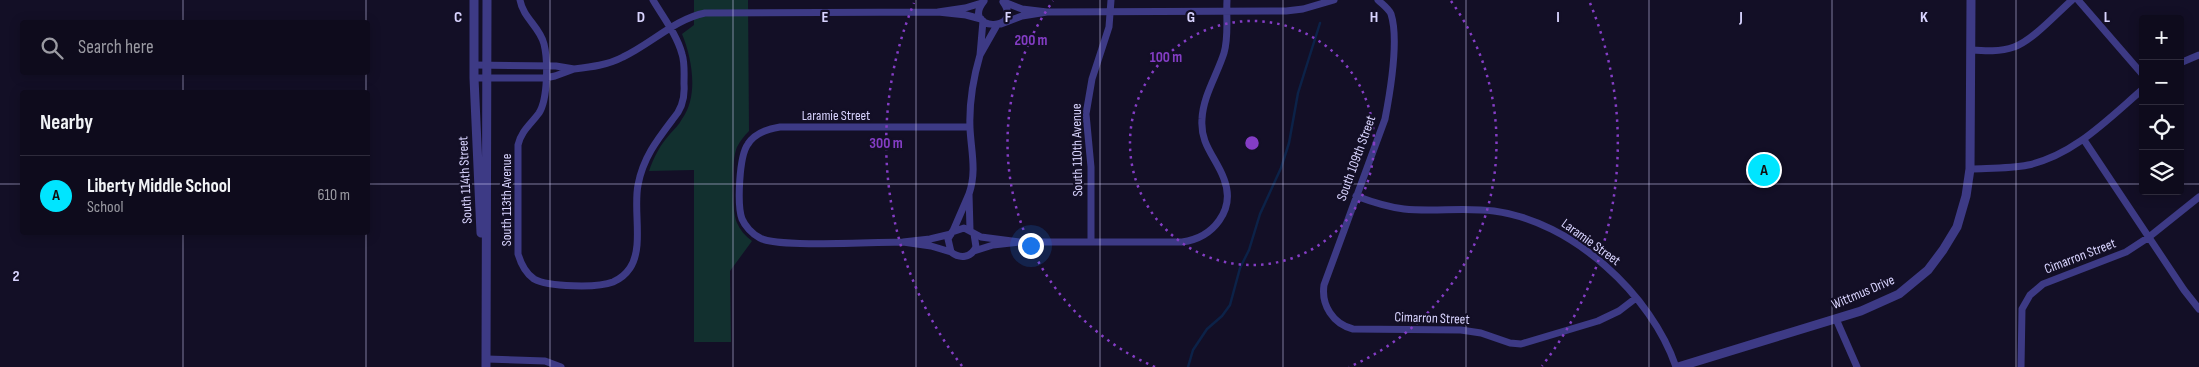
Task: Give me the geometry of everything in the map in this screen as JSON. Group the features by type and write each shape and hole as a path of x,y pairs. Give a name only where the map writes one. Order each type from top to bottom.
{"street":[{"name":"South 114th Street","path":"474,0 474,78 487,363"},
{"name":"South 114th Street","path":"487,0 487,363"},
{"name":"South 113th Avenue","path":"520,0 525,14 542,36 545,50 545,96 542,108 522,134 518,145 517,248 522,265 534,279 554,284 605,284 620,279 626,273 636,254 637,196 641,173 650,149 677,114 684,97 684,58 670,29"},
{"path":"653,0 670,29"},
{"name":"South 110th Avenue","path":"1091,242 1091,167 1086,114 1092,79 1107,34 1111,0"},
{"path":"903,242 930,239 964,228 989,239 1019,242 1191,241 1205,236 1222,217 1227,197 1225,184 1207,147 1202,121 1205,102 1224,53 1227,30 1227,0"},
{"path":"1002,1 1022,9 1047,12 1111,12 1286,11 1303,10 1334,0"},
{"name":"South 109th Street","path":"1337,321 1326,305 1323,288 1385,119 1389,98 1394,29 1391,12 1378,0"},
{"name":"Wittmus Drive","path":"1680,367 1861,311 1899,294 1928,270 1944,250 1957,227 1966,196 1970,169 1971,0"},
{"path":"1971,50 1996,51 2014,47 2024,42 2072,0"},
{"path":"2078,0 2139,70"},
{"path":"938,12 965,8 984,1"},
{"path":"951,252 948,244 969,194 974,170 970,127 972,91 980,55 982,20 979,11 984,1"},
{"path":"980,55 999,24 1006,19 1008,12 1002,1"},
{"path":"474,78 545,78 574,69 600,65 623,58 692,16 715,12 938,12 966,15 982,20 990,25 1022,16 1047,12"},
{"path":"2184,61 2199,55"},
{"path":"474,65 545,66 574,69"},
{"path":"1970,169 2027,165 2057,155 2084,140 2139,92"},
{"name":"Laramie Street","path":"903,242 780,243 766,241 753,234 742,218 741,162 746,146 758,134 771,128 970,127"},
{"path":"2084,140 2199,309"},
{"path":"969,194 972,232 977,242 974,251"},
{"name":"Laramie Street","path":"1356,196 1383,205 1405,209 1489,210 1534,221 1559,233 1616,275 1636,298 1680,367"},
{"name":"Cimarron Street","path":"2021,367 2022,309 2030,295 2043,284 2126,252 2149,237 2199,197"},
{"path":"903,242 931,246 963,257 993,245 1019,242"},
{"name":"Cimarron Street","path":"1337,321 1346,327 1359,329 1467,330 1510,344 1521,344 1598,321 1619,311 1636,298"},
{"path":"1836,319 1857,367"},
{"path":"487,363 545,362 562,367"}],"green space":[{"path":"694,0 748,0 749,131 737,147 732,185 737,223 743,233 752,241 730,271 731,342 694,342 694,170 649,171 660,147 681,121 691,99 691,65 682,34 694,25"}],"waterway":[{"path":"1188,367 1193,350 1207,329 1222,316 1230,305 1240,268 1249,250 1260,214 1281,168 1289,143 1298,93 1320,23"}],"place":[{"name":"Liberty Middle School","path":"1764,170"}]}
